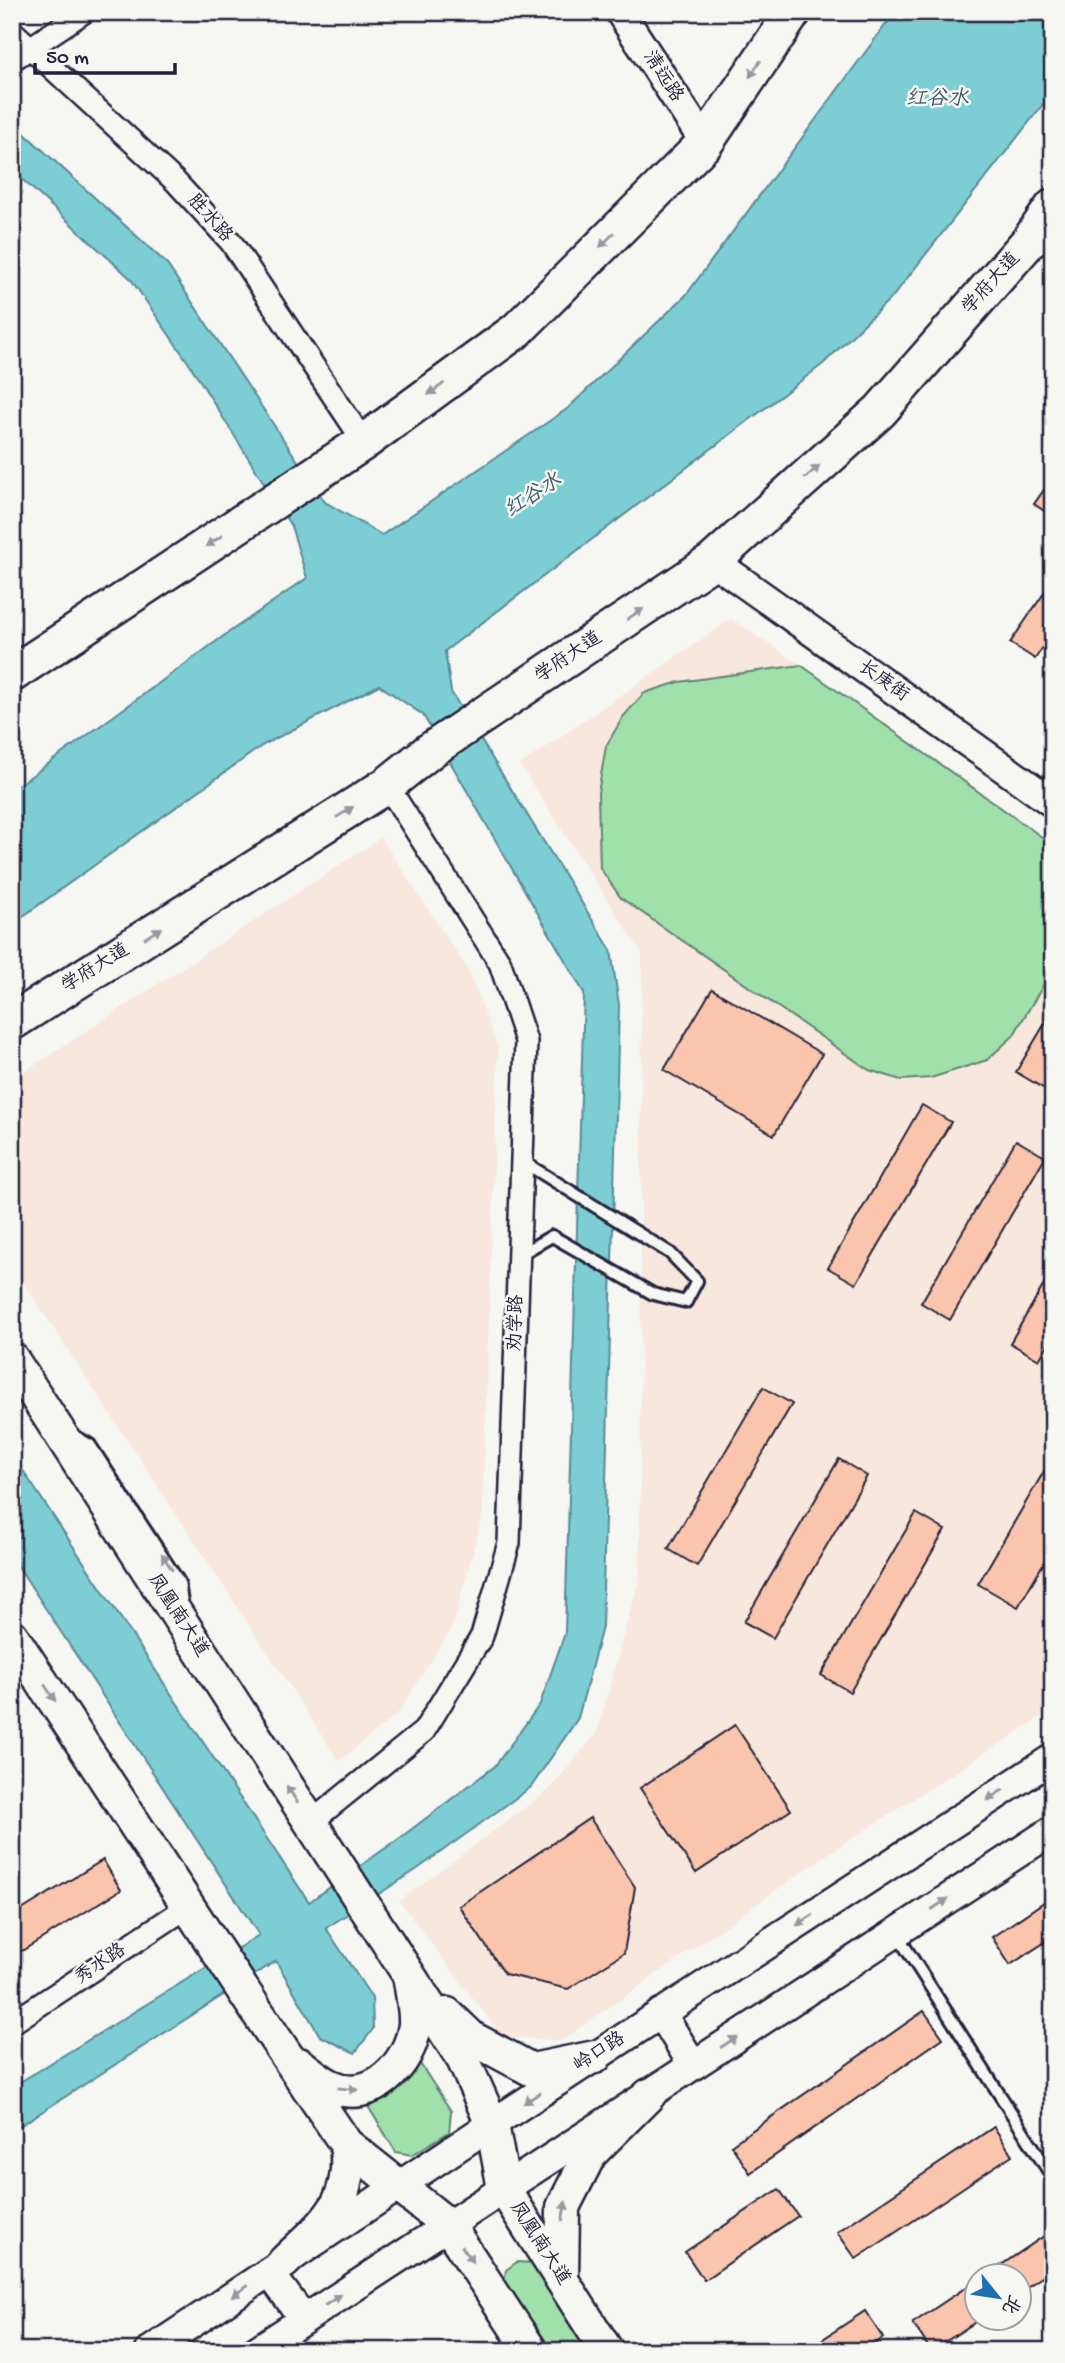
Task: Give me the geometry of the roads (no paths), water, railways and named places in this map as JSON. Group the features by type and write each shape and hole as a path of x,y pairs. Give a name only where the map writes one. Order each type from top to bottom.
{"main road":[{"path":"12,674 363,442 517,330 705,143 793,12"},
{"name":"学府大道","path":"12,1022 387,785 432,750 713,561 880,411 1030,240 1053,207"},
{"name":"凤凰南大道","path":"12,1359 463,2059 492,2124 504,2189 607,2351"},
{"path":"12,1636 346,2144 448,2225 531,2351"},
{"path":"289,2057 332,2087 357,2091 381,2082 400,2065 410,2047 415,2023 409,1976"},
{"path":"409,1976 472,2038 532,2070 595,2057"},
{"path":"562,2279 562,2207 590,2154 649,2095"},
{"path":"277,2267 328,2219 345,2190 349,2166 346,2144"}],"street":[{"path":"21,54 84,12"},
{"name":"清远路","path":"620,12 705,143"},
{"name":"胜水路","path":"12,31 21,54 175,181 231,242 363,442"},
{"name":"长庚街","path":"713,561 1053,803"},
{"name":"劝学路","path":"310,1823 424,1731 482,1636 509,1542 519,1255 528,1165 526,1041 500,963 387,785"},
{"name":"岭口路","path":"150,2351 1053,1758"},
{"path":"256,2351 286,2334 448,2225 1053,1830"},
{"name":"秀水路","path":"12,2023 190,1906"},
{"path":"661,2013 694,2065"},
{"path":"277,2267 286,2334"}],"lane":[{"path":"519,1255 552,1236 653,1294 686,1302 697,1281 670,1253 528,1165"},
{"path":"896,1933 1053,2178"}],"water":[{"name":"红谷水","path":"895,12 1053,12 1053,103 1044,103 894,295 823,364 445,651 451,692 611,950 619,1005 602,1627 578,1718 531,1787 416,1870 326,1928 372,1998 373,2029 355,2053 320,2036 276,1961 12,2131 12,2087 259,1935 12,1557 12,1454 309,1902 495,1766 540,1704 565,1633 584,993 423,715 379,685 263,745 12,924 12,788 307,578 291,526 190,365 130,278 12,170 12,122 166,263 325,502 382,535 567,409 686,295"}]}
